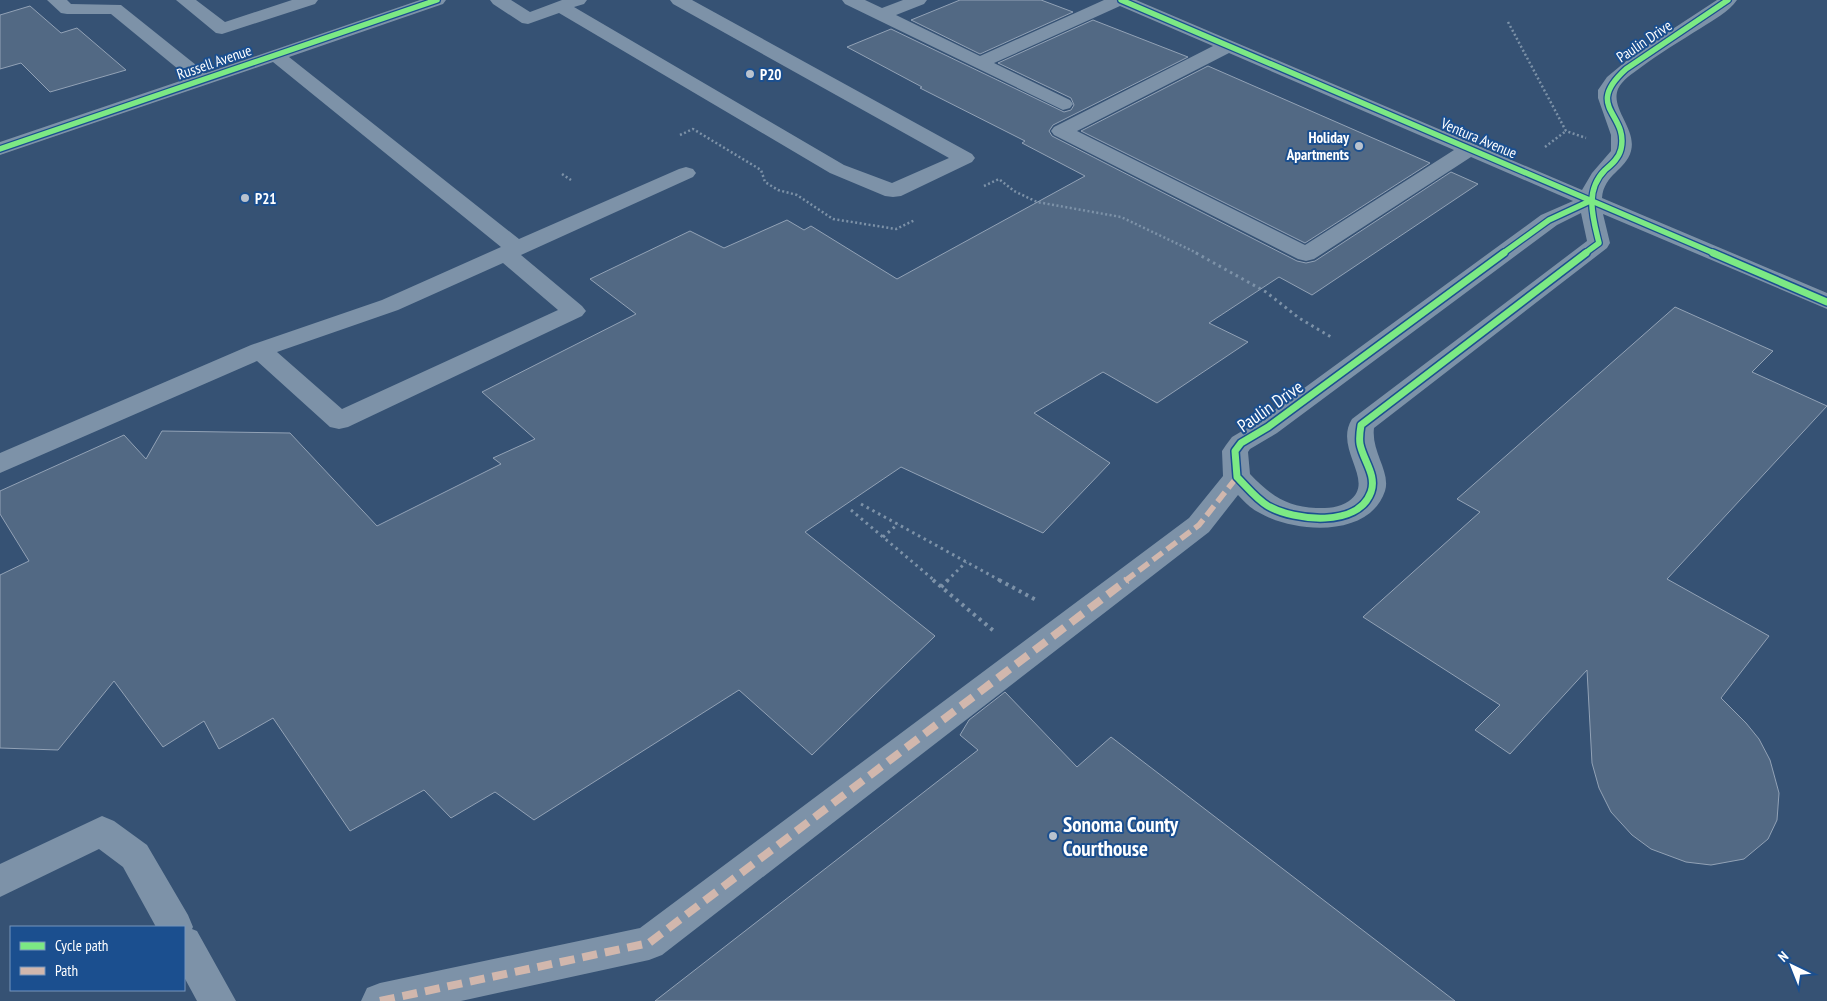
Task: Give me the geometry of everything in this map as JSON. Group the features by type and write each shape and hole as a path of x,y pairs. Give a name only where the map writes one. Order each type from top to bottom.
{"street":[{"path":"56,0 67,9 115,9 203,80"},
{"path":"185,0 222,29 309,0"},
{"name":"Russell Avenue","path":"0,149 437,0"},
{"path":"499,0 528,19 580,0"},
{"path":"561,7 837,169 893,191 964,158 680,0"},
{"path":"852,0 1063,104"},
{"path":"882,15 918,0"},
{"name":"Paulin Drive","path":"1237,477 1235,451 1241,443 1268,427 1549,220 1590,200 1598,177 1620,155 1623,142 1621,131 1610,109 1608,99 1608,90 1613,80 1629,67 1728,0"},
{"path":"979,63 1126,1"},
{"name":"Ventura Avenue","path":"1126,1 1827,302"},
{"path":"1228,46 1060,131 1306,254 1469,149"},
{"path":"260,350 339,421 574,310 510,250 275,55"},
{"path":"0,464 260,350 390,305 686,173"},
{"path":"380,1001 649,943 1199,525 1237,477 1267,505 1289,514 1312,519 1342,516 1363,506 1371,492 1373,476 1360,443 1361,425 1599,243 1590,200"},
{"path":"0,881 102,831 135,856 174,926"},
{"path":"185,945 217,1001"}],"path":[{"path":"1508,22 1566,131 1592,140"},
{"path":"1541,150 1566,131"},
{"path":"562,174 571,180"},
{"path":"1121,217 1200,255 1266,292 1299,318 1331,337"},
{"path":"861,504 1073,621"},
{"path":"851,510 1024,657"},
{"path":"883,537 898,524"},
{"path":"941,587 966,562"}],"building":[{"path":"960,0 1041,0 1073,12 980,54 911,20"},
{"path":"30,6 61,33 77,28 126,70 50,92 21,63 0,69 0,15"},
{"path":"1093,20 1188,57 1053,125 1049,131 1052,136 1297,261 1306,263 1315,261 1451,172 1478,184 1312,295 1279,277 1209,323 1248,342 1157,403 1103,372 1034,413 1110,463 1043,533 901,467 805,532 935,636 812,755 739,690 534,820 495,792 451,818 424,790 350,831 273,718 219,749 204,721 163,747 114,681 58,750 0,748 0,575 29,561 0,514 0,491 124,435 146,459 162,431 290,433 377,526 501,464 493,458 535,439 482,392 636,314 590,279 690,231 724,248 787,220 804,230 811,226 897,279 1085,176 1022,143 1025,141 920,88 922,87 847,47 891,29 1064,112 1071,110 1074,105 1071,98 998,63"},
{"name":"Holiday Apartments","path":"1208,66 1430,163 1305,243 1081,131"},
{"path":"1675,307 1773,351 1752,372 1827,406 1667,579 1769,636 1721,698 1759,739 1770,760 1779,793 1777,820 1768,839 1744,859 1711,865 1686,862 1651,849 1632,835 1611,812 1599,788 1592,763 1587,670 1510,754 1475,730 1500,705 1363,617 1480,512 1457,499"},
{"name":"Sonoma County Courthouse","path":"1005,692 1077,767 1111,737 1455,1001 655,1001 978,750 960,735 969,720"}],"marked path":[{"path":"380,1001 649,943 1199,525 1237,477"}],"cycle path":[{"path":"0,149 437,0"},
{"path":"1121,0 1827,302"},
{"path":"1590,201 1549,220 1268,427 1241,443 1235,451 1237,477 1255,496 1268,506 1293,515 1325,518 1340,516 1354,511 1364,504 1371,492 1372,480 1360,445 1361,425 1599,243 1593,218 1592,192 1594,184 1599,177 1619,155 1622,142 1619,127 1609,106 1608,90 1626,69 1728,0"}],"place":[{"name":"P20","path":"750,74"},
{"name":"Holiday Apartments","path":"1359,146"},
{"name":"P21","path":"245,198"},
{"name":"Sonoma County Courthouse","path":"1053,836"}]}
